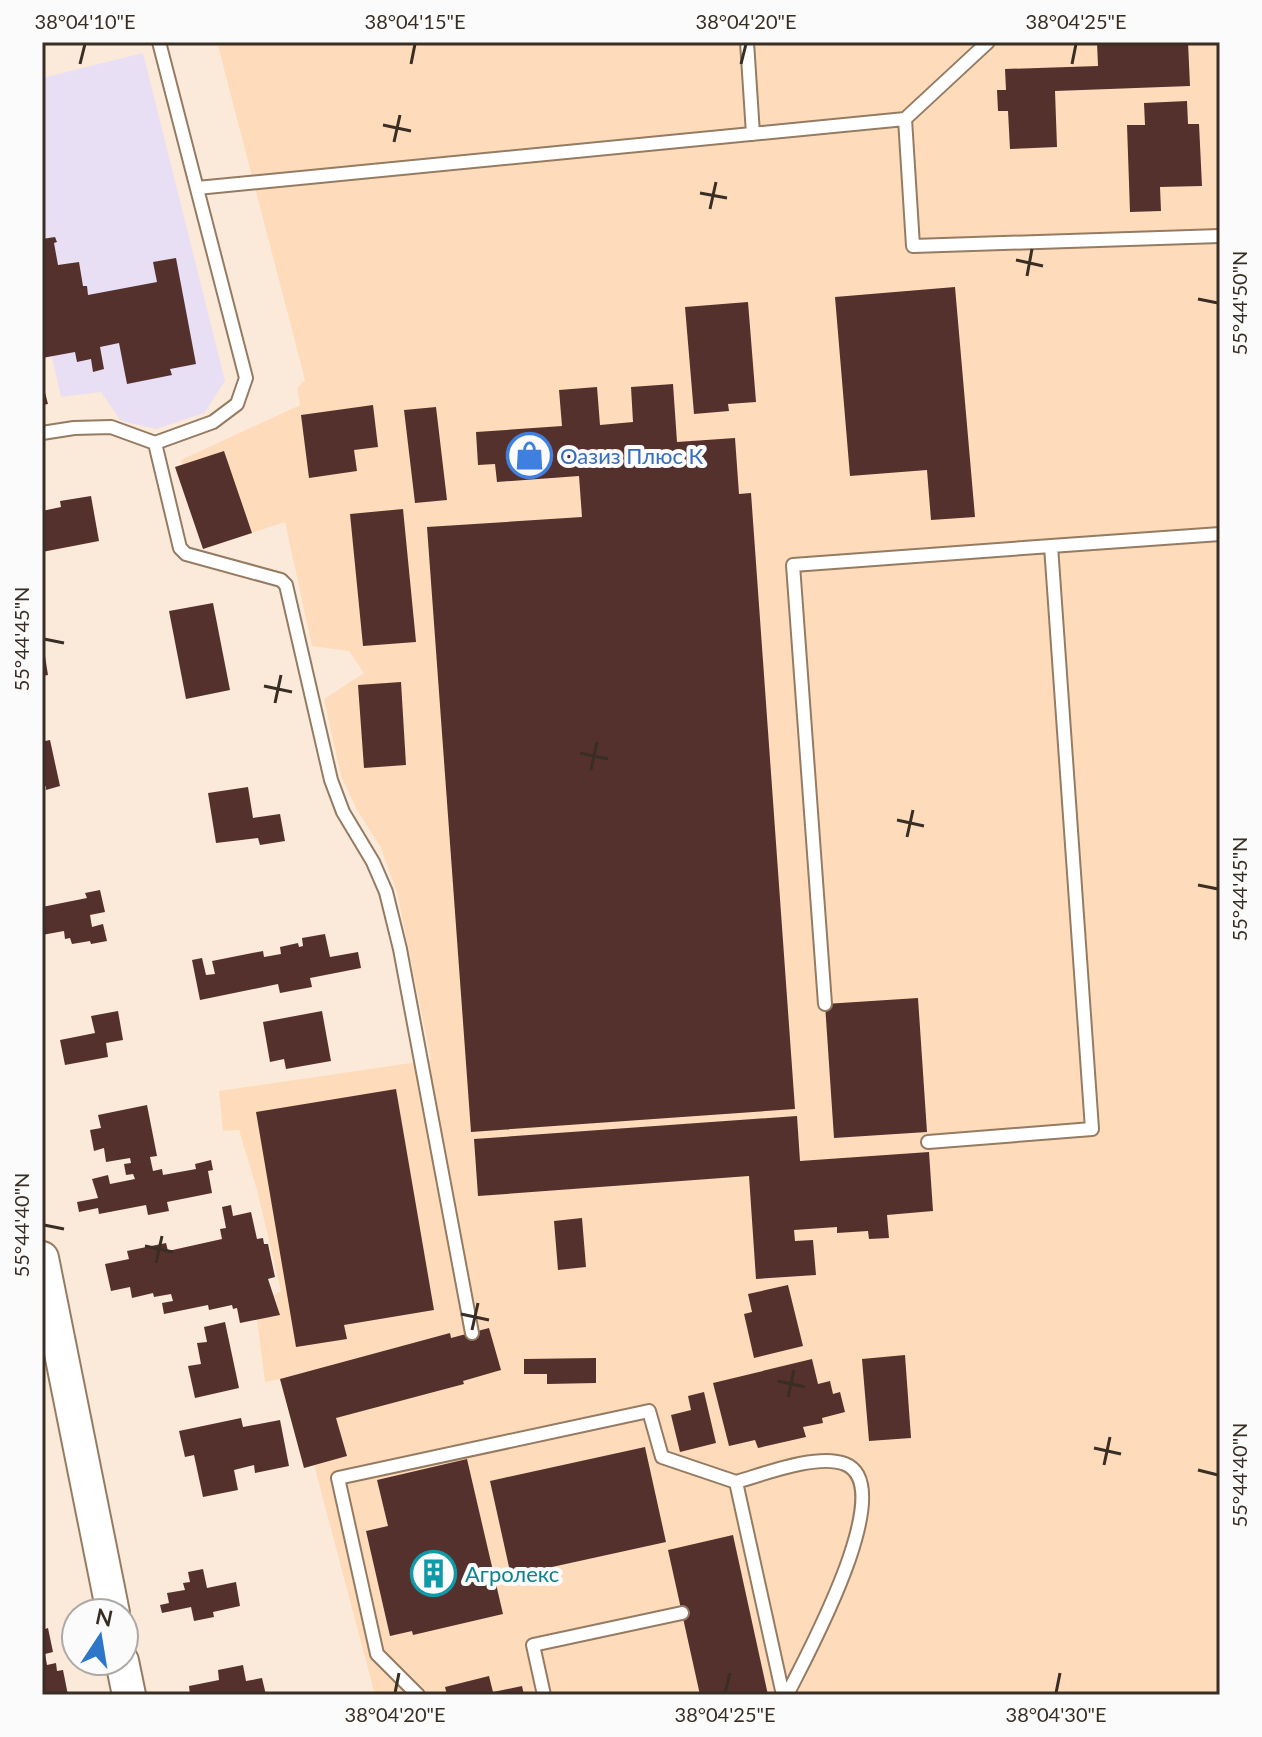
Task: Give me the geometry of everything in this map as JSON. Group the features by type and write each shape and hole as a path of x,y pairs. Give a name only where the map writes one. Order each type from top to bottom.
{"street":[{"path":"42,1258 110,1597"}],"lane":[{"path":"42,433 111,427 155,443 213,422 237,404 246,378 159,42"},
{"path":"747,42 753,134"},
{"path":"197,188 905,119 988,42"},
{"path":"905,119 913,246 1220,236"},
{"path":"155,443 180,548 186,554 281,580 286,585 331,780 343,812 373,862 386,892 393,920 472,1333"},
{"path":"825,1004 793,565 1220,534"},
{"path":"928,1142 1092,1129 1051,546"},
{"path":"418,1695 377,1654 338,1478 649,1411 662,1457 736,1482 807,1463 834,1461 848,1464 857,1474 862,1486 862,1516 833,1599 785,1695"},
{"path":"736,1482 785,1695"},
{"path":"544,1695 533,1645 682,1613"}],"shaded area":[{"path":"217,42 1220,42 1220,1695 375,1695 314,1465 304,1468 280,1379 265,1382 257,1320 279,1315 276,1298 272,1296 281,1291 239,1130 223,1131 219,1091 431,1060 397,892 380,846 357,810 341,776 324,699 364,673 349,651 312,646 285,522 203,549 175,467 182,465 181,460 300,405 297,388 305,380"},
{"path":"143,53 225,381 204,413 156,429 121,421 101,392 61,397 52,357 42,358 42,78"}],"building":[{"path":"1097,42 1188,42 1190,86 1055,91 1057,147 1010,149 1008,111 998,111 997,90 1006,90 1005,69 1098,66"},
{"path":"1187,101 1188,124 1199,124 1202,186 1160,187 1161,211 1130,212 1127,125 1145,125 1144,103"},
{"path":"55,237 58,265 79,262 83,286 87,286 88,295 157,282 153,262 176,258 196,364 170,369 172,375 127,384 119,343 100,347 104,369 93,372 91,359 77,362 75,352 42,358 42,239"},
{"path":"955,287 975,517 931,520 927,470 850,476 835,297"},
{"path":"748,302 756,402 728,404 729,411 694,414 685,307"},
{"path":"42,381 48,404 42,405"},
{"path":"673,384 677,442 735,438 739,494 751,493 795,1109 471,1132 427,527 582,517 579,476 497,482 495,464 478,465 476,432 562,426 559,390 597,387 600,425 633,422 631,387"},
{"path":"373,405 378,447 354,450 357,471 309,478 301,415"},
{"path":"436,407 447,500 415,503 404,410"},
{"path":"224,451 252,533 203,549 175,467"},
{"path":"91,496 99,541 42,552 42,511 61,507 60,501"},
{"path":"403,509 416,642 363,646 350,514"},
{"path":"213,603 230,690 186,699 169,611"},
{"path":"42,651 48,675 42,676"},
{"path":"401,682 406,765 364,768 358,685"},
{"path":"42,731 45,741 50,740 60,786 46,790 46,786 42,787"},
{"path":"248,787 253,818 280,814 285,841 260,845 258,838 216,843 208,793"},
{"path":"100,890 105,912 90,915 92,927 103,924 107,941 72,944 70,938 65,939 64,931 42,935 42,907 87,898 85,893"},
{"path":"325,934 330,957 358,952 361,968 310,978 312,987 280,993 278,984 200,1000 192,960 202,958 206,975 215,974 212,961 263,951 264,957 281,954 280,947 298,943 299,947 303,946 302,938"},
{"path":"918,998 927,1132 834,1138 825,1004"},
{"path":"118,1011 123,1040 106,1043 108,1057 65,1065 60,1040 95,1033 91,1016"},
{"path":"322,1011 331,1061 286,1069 284,1059 270,1062 263,1022"},
{"path":"396,1089 434,1310 344,1325 347,1339 296,1347 256,1112"},
{"path":"147,1105 157,1156 150,1157 153,1171 162,1169 163,1175 196,1169 195,1164 211,1160 213,1170 208,1171 212,1193 167,1202 169,1211 148,1215 146,1205 99,1214 98,1208 79,1212 77,1202 98,1198 92,1179 108,1175 110,1184 135,1179 133,1174 126,1175 124,1164 131,1163 130,1158 106,1162 104,1148 94,1151 90,1130 101,1128 98,1115"},
{"path":"797,1116 800,1161 929,1152 933,1211 887,1215 889,1238 869,1239 868,1231 837,1233 837,1227 794,1230 795,1241 813,1240 816,1275 756,1279 749,1176 478,1196 474,1139"},
{"path":"231,1205 233,1216 251,1212 257,1239 263,1238 264,1244 268,1244 275,1277 268,1279 280,1315 240,1323 237,1308 233,1309 232,1305 209,1310 208,1305 164,1314 162,1303 173,1301 171,1294 154,1297 153,1293 132,1298 130,1287 111,1291 105,1264 129,1259 127,1251 166,1243 168,1251 222,1239 220,1229 226,1228 222,1207"},
{"path":"582,1218 586,1267 558,1270 554,1221"},
{"path":"788,1285 803,1346 754,1358 744,1314 752,1312 748,1294"},
{"path":"225,1322 239,1388 195,1398 188,1366 201,1364 197,1343 207,1342 204,1327"},
{"path":"489,1328 501,1370 463,1381 464,1384 336,1418 347,1456 304,1468 280,1379 450,1333 451,1338"},
{"path":"905,1355 911,1438 869,1441 862,1359"},
{"path":"596,1358 596,1383 547,1384 547,1374 524,1374 524,1359"},
{"path":"812,1359 818,1384 830,1381 833,1394 840,1392 845,1412 822,1418 823,1423 803,1427 806,1437 758,1448 755,1440 729,1446 713,1383"},
{"path":"704,1392 716,1443 680,1452 671,1415 691,1410 688,1396"},
{"path":"241,1418 243,1427 280,1420 289,1466 255,1473 254,1465 234,1470 238,1490 203,1497 194,1455 185,1457 179,1431"},
{"path":"645,1447 666,1542 511,1576 490,1481"},
{"name":"Агролекс","path":"467,1459 503,1614 413,1635 412,1631 390,1636 366,1531 388,1526 377,1480"},
{"path":"733,1535 768,1695 700,1695 668,1550"},
{"path":"203,1569 207,1588 236,1582 240,1606 213,1612 214,1617 194,1621 191,1607 162,1613 160,1605 169,1603 167,1593 185,1590 183,1583 190,1582 188,1572"},
{"path":"48,1628 53,1652 45,1654 47,1665 56,1663 60,1677 64,1677 68,1695 42,1695 42,1630"},
{"path":"243,1665 246,1681 262,1678 266,1695 190,1695 189,1686 219,1680 218,1670"},
{"path":"489,1676 493,1692 522,1686 524,1695 447,1695 445,1687"}],"place":[{"name":"Оазиз Плюс К","path":"529,455"},
{"name":"Агролекс","path":"434,1573"}]}
